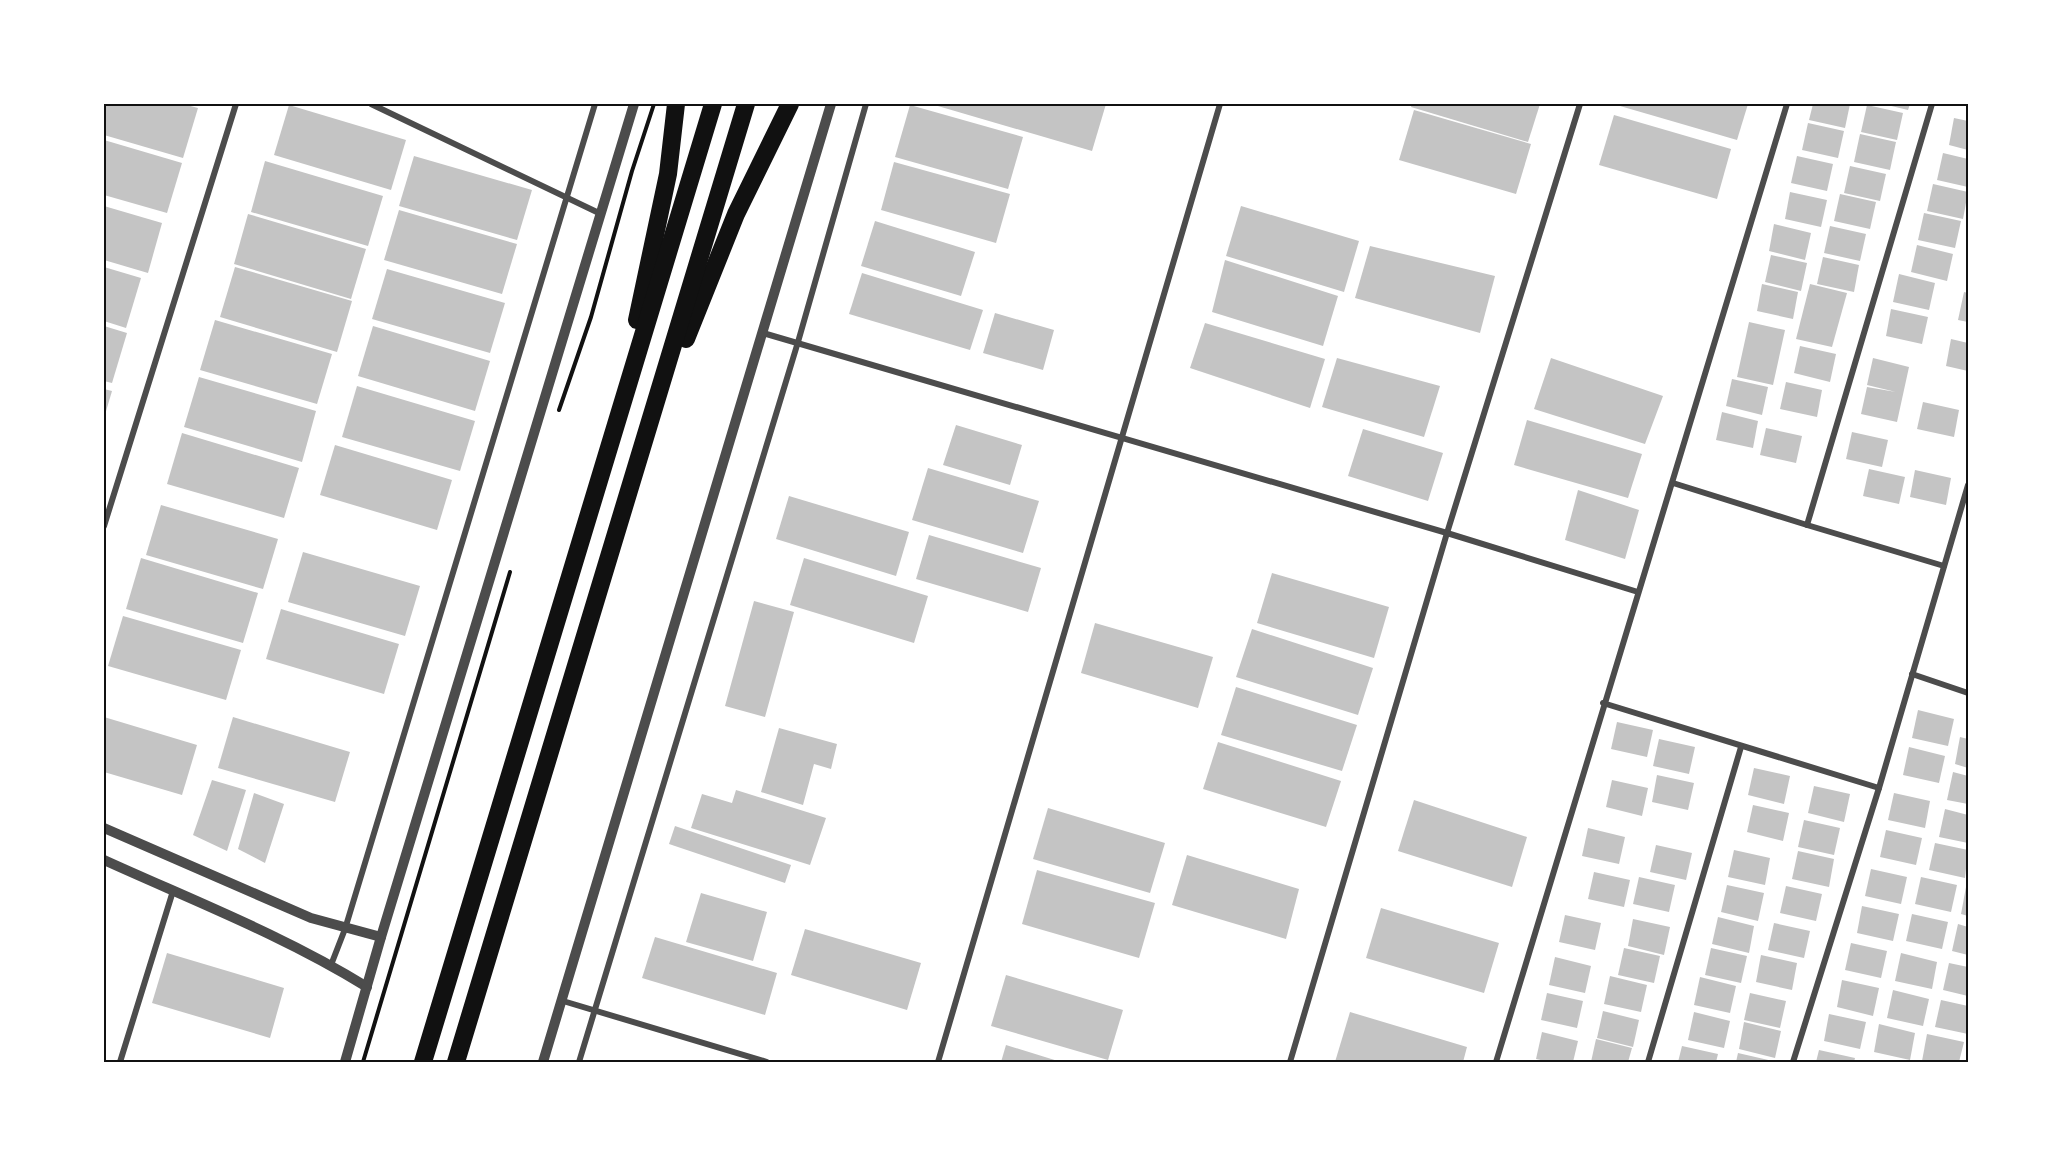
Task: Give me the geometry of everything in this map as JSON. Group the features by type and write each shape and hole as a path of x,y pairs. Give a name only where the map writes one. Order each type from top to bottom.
{"highway":[{"path":"613,438 668,174 676,104"},
{"path":"423,1062 713,104"},
{"path":"456,1062 746,104"},
{"path":"642,449 736,214 790,104"}],"street":[{"path":"104,526 236,104"},
{"path":"371,104 601,214"},
{"path":"331,965 345,929 595,104"},
{"path":"345,1062 634,104"},
{"path":"543,1062 831,104"},
{"path":"579,1062 798,342 866,104"},
{"path":"938,1062 1220,104"},
{"path":"1290,1062 1447,533 1580,104"},
{"path":"1496,1062 1787,104"},
{"path":"1808,525 1932,104"},
{"path":"763,333 1447,533 1638,592"},
{"path":"1673,483 1944,566"},
{"path":"1793,1062 1879,788 1968,485"},
{"path":"1912,674 1968,693"},
{"path":"1604,703 1879,788"},
{"path":"1648,1062 1741,747"},
{"path":"104,828 311,918 381,937"},
{"path":"104,860 331,965 367,987"},
{"path":"120,1062 173,891"},
{"path":"563,1001 767,1062"}],"path":[{"path":"558,414 591,317 632,171 654,104"},
{"path":"363,1062 511,568"}],"building":[{"path":"104,104 183,104 198,108 183,158 104,135"},
{"path":"931,104 1106,104 1092,151"},
{"path":"1412,104 1540,104 1528,142 1411,107"},
{"path":"1620,104 1748,104 1737,140 1620,106"},
{"path":"1813,104 1850,104 1845,128 1809,120"},
{"path":"1883,104 1910,104 1908,110"},
{"path":"289,105 406,140 391,190 274,155"},
{"path":"910,105 1023,137 1008,189 895,157"},
{"path":"1867,105 1903,113 1897,140 1861,132"},
{"path":"1414,110 1531,144 1516,194 1399,160"},
{"path":"1614,115 1731,149 1717,199 1599,165"},
{"path":"1954,118 1968,121 1968,150 1949,145"},
{"path":"1808,123 1844,131 1838,158 1802,150"},
{"path":"1860,134 1896,142 1890,170 1854,162"},
{"path":"104,140 182,163 167,213 104,195"},
{"path":"1943,153 1968,159 1968,187 1937,180"},
{"path":"414,156 532,190 517,240 399,206"},
{"path":"1797,156 1833,164 1827,191 1791,183"},
{"path":"265,161 383,196 368,246 251,212"},
{"path":"894,162 1010,194 996,243 881,210"},
{"path":"1850,166 1886,174 1880,201 1844,193"},
{"path":"1933,184 1968,192 1963,219 1927,211"},
{"path":"1790,192 1827,200 1821,227 1785,219"},
{"path":"1840,194 1876,202 1870,229 1834,221"},
{"path":"104,206 162,223 148,273 104,260"},
{"path":"1241,206 1359,241 1344,292 1226,256"},
{"path":"399,210 517,244 502,294 384,260"},
{"path":"1924,213 1961,221 1955,248 1918,240"},
{"path":"248,214 366,249 351,299 234,264"},
{"path":"875,221 975,252 961,296 861,266"},
{"path":"1774,224 1811,233 1805,260 1769,251"},
{"path":"1830,226 1866,234 1860,261 1824,253"},
{"path":"1917,245 1953,254 1947,281 1911,272"},
{"path":"1370,246 1495,276 1480,333 1355,298"},
{"path":"1771,255 1807,263 1801,291 1765,282"},
{"path":"1823,257 1859,265 1854,292 1817,284"},
{"path":"1225,260 1338,296 1323,346 1212,312"},
{"path":"104,267 141,278 126,328 104,321"},
{"path":"235,267 352,301 337,352 220,317"},
{"path":"387,269 505,303 490,353 372,319"},
{"path":"862,273 983,310 970,350 849,314"},
{"path":"1899,274 1935,283 1929,310 1893,302"},
{"path":"1762,284 1798,292 1793,319 1757,311"},
{"path":"1810,284 1847,293 1832,347 1796,339"},
{"path":"1964,292 1968,293 1968,322 1958,320"},
{"path":"1891,309 1928,317 1922,344 1886,336"},
{"path":"995,313 1054,330 1043,370 983,353"},
{"path":"215,320 332,354 317,404 200,370"},
{"path":"1749,322 1785,330 1773,385 1737,377"},
{"path":"1205,323 1325,359 1310,408 1190,368"},
{"path":"104,326 127,333 112,383 104,381"},
{"path":"373,326 490,361 475,411 358,376"},
{"path":"1951,339 1968,343 1968,371 1946,366"},
{"path":"1800,346 1836,354 1830,382 1794,373"},
{"path":"1337,358 1440,386 1424,437 1322,407"},
{"path":"1551,358 1663,396 1645,444 1534,409"},
{"path":"1873,358 1909,367 1897,422 1861,414 1867,387 1896,392 1867,385"},
{"path":"199,377 316,411 302,462 184,427"},
{"path":"1732,379 1768,387 1762,415 1726,406"},
{"path":"1786,382 1822,390 1817,417 1780,409"},
{"path":"357,386 475,421 460,471 342,437"},
{"path":"104,389 112,391 104,418"},
{"path":"1923,402 1959,410 1954,437 1917,429"},
{"path":"1722,412 1758,421 1753,448 1716,440"},
{"path":"1527,420 1642,454 1628,498 1514,465"},
{"path":"956,425 1022,445 1010,485 943,465"},
{"path":"1766,428 1802,436 1796,463 1760,455"},
{"path":"1363,429 1443,453 1428,501 1348,476"},
{"path":"1852,432 1888,440 1882,467 1846,459"},
{"path":"182,433 299,468 284,518 167,484"},
{"path":"335,445 452,480 437,530 320,495"},
{"path":"928,468 1039,501 1023,553 912,520"},
{"path":"1869,469 1905,477 1899,504 1863,496"},
{"path":"1915,470 1951,478 1946,505 1910,497"},
{"path":"1578,490 1639,510 1625,559 1565,540"},
{"path":"789,496 909,532 896,576 776,539"},
{"path":"161,505 278,539 263,589 146,555"},
{"path":"929,535 1041,568 1028,612 916,579"},
{"path":"303,552 420,586 405,636 288,602"},
{"path":"141,558 258,593 243,643 126,609"},
{"path":"804,558 928,596 914,643 790,605"},
{"path":"1272,573 1389,607 1374,658 1257,623"},
{"path":"754,601 794,612 765,717 725,706"},
{"path":"281,609 399,644 384,694 266,659"},
{"path":"123,616 241,650 226,700 108,666"},
{"path":"1095,623 1213,657 1198,708 1081,673"},
{"path":"1252,629 1373,668 1358,715 1236,677"},
{"path":"1236,687 1357,725 1342,771 1221,735"},
{"path":"1918,710 1954,719 1948,746 1912,738"},
{"path":"104,717 197,745 182,795 104,772"},
{"path":"233,717 350,752 335,802 218,768"},
{"path":"1617,722 1653,730 1647,757 1611,749"},
{"path":"779,728 837,744 831,769 814,764 803,805 761,792"},
{"path":"1960,737 1968,739 1968,768 1955,764"},
{"path":"1659,739 1695,747 1689,774 1653,766"},
{"path":"1218,742 1341,781 1326,827 1203,789"},
{"path":"1909,747 1945,756 1939,783 1903,775"},
{"path":"1754,768 1790,776 1784,804 1748,795"},
{"path":"1953,772 1968,776 1968,804 1947,800"},
{"path":"1657,775 1694,783 1688,810 1652,802"},
{"path":"212,780 246,790 227,851 193,835"},
{"path":"1612,780 1648,788 1642,816 1606,807"},
{"path":"1814,786 1850,794 1844,822 1808,813"},
{"path":"736,790 826,818 810,865 691,828 702,794 732,803"},
{"path":"254,793 284,804 265,863 238,849"},
{"path":"1894,793 1930,801 1925,828 1888,820"},
{"path":"1414,800 1527,837 1512,887 1398,851"},
{"path":"1753,805 1789,813 1783,841 1747,832"},
{"path":"1048,808 1165,843 1150,893 1033,859"},
{"path":"1945,809 1968,815 1968,843 1939,837"},
{"path":"1804,820 1840,828 1834,855 1798,847"},
{"path":"675,826 791,865 785,883 669,844"},
{"path":"1588,828 1625,837 1619,864 1582,856"},
{"path":"1886,830 1922,838 1916,865 1880,857"},
{"path":"1935,843 1968,850 1965,878 1929,870"},
{"path":"1656,845 1692,853 1686,880 1650,872"},
{"path":"1734,850 1770,858 1765,885 1728,877"},
{"path":"1798,851 1834,859 1829,887 1792,879"},
{"path":"1187,855 1299,889 1286,939 1172,905"},
{"path":"1871,869 1907,877 1901,904 1865,896"},
{"path":"1037,870 1155,903 1139,958 1022,924"},
{"path":"1594,872 1630,880 1624,907 1588,899"},
{"path":"1639,877 1675,885 1669,912 1633,904"},
{"path":"1921,877 1957,885 1951,912 1915,904"},
{"path":"1727,885 1764,893 1758,921 1721,912"},
{"path":"1786,886 1822,894 1816,921 1780,913"},
{"path":"1966,887 1968,888 1968,916 1961,914"},
{"path":"701,893 767,912 753,961 686,942"},
{"path":"1862,906 1899,914 1893,941 1857,933"},
{"path":"1381,908 1499,943 1484,993 1366,958"},
{"path":"1912,914 1948,922 1942,949 1906,941"},
{"path":"1565,915 1601,923 1595,950 1559,942"},
{"path":"1718,917 1754,926 1749,953 1712,944"},
{"path":"1633,919 1670,927 1664,955 1628,946"},
{"path":"1774,923 1810,931 1804,958 1768,950"},
{"path":"1958,924 1968,927 1968,955 1952,951"},
{"path":"805,929 921,963 907,1010 791,975"},
{"path":"655,937 777,973 765,1015 642,978"},
{"path":"1851,943 1887,951 1881,978 1845,970"},
{"path":"1624,948 1660,956 1654,983 1618,975"},
{"path":"1711,948 1747,956 1741,983 1705,975"},
{"path":"167,953 284,988 270,1038 152,1003"},
{"path":"1901,953 1937,962 1932,989 1895,981"},
{"path":"1761,955 1797,963 1792,990 1756,982"},
{"path":"1555,957 1591,966 1585,993 1549,985"},
{"path":"1949,963 1968,967 1968,996 1943,990"},
{"path":"1006,975 1123,1010 1108,1060 991,1026"},
{"path":"1610,976 1647,985 1641,1012 1604,1004"},
{"path":"1700,977 1736,986 1730,1013 1694,1005"},
{"path":"1842,980 1879,988 1873,1016 1837,1007"},
{"path":"1893,990 1929,999 1923,1026 1887,1018"},
{"path":"1547,993 1583,1001 1577,1028 1541,1020"},
{"path":"1750,993 1786,1001 1780,1028 1744,1020"},
{"path":"1941,1000 1968,1006 1968,1034 1935,1027"},
{"path":"1603,1011 1639,1020 1633,1047 1597,1038"},
{"path":"1350,1012 1467,1047 1463,1062 1335,1062"},
{"path":"1694,1012 1730,1021 1724,1048 1688,1040"},
{"path":"1829,1014 1866,1022 1860,1049 1824,1041"},
{"path":"1744,1022 1781,1031 1775,1058 1739,1049"},
{"path":"1879,1024 1915,1033 1910,1060 1874,1052"},
{"path":"1542,1032 1578,1041 1573,1062 1550,1062 1536,1059"},
{"path":"1927,1034 1964,1042 1959,1062 1922,1061"},
{"path":"1596,1039 1632,1048 1628,1062 1591,1062"},
{"path":"1006,1045 1061,1062 1001,1062"},
{"path":"1682,1046 1718,1054 1716,1062 1678,1062"},
{"path":"1819,1050 1855,1058 1854,1062 1816,1062"},
{"path":"1738,1053 1777,1062 1736,1062"}]}
